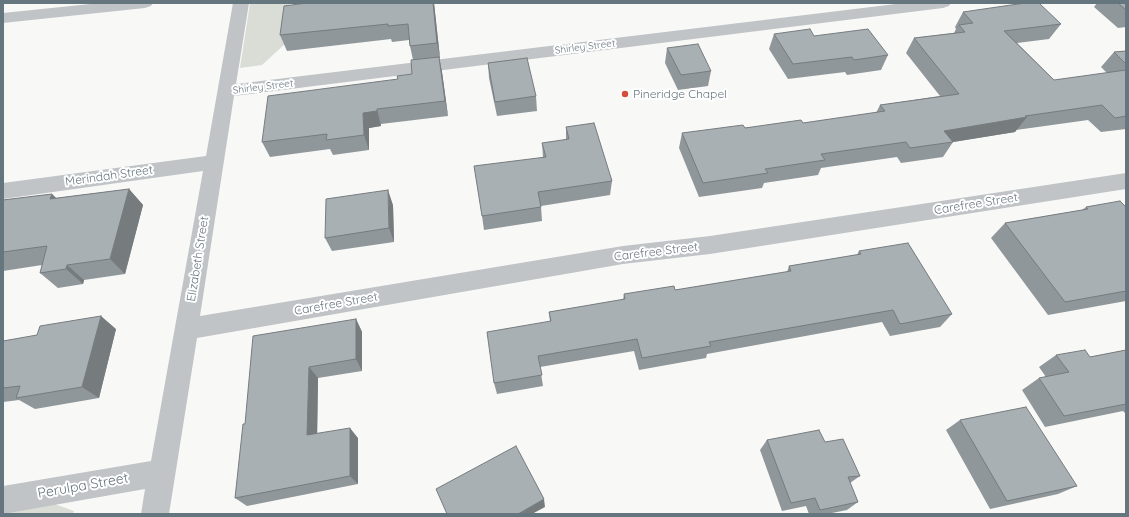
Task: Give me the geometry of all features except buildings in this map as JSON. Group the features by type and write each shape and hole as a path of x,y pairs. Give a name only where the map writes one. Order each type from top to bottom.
{"street":[{"path":"3,18 145,3"},
{"name":"Elizabeth Street","path":"155,514 187,330 240,3"},
{"name":"Shirley Street","path":"226,91 943,3"},
{"name":"Merindah Street","path":"3,190 214,162"},
{"name":"Carefree Street","path":"187,330 623,255 710,245 1126,181"},
{"name":"Perulpa Street","path":"3,500 163,472"}],"shaded area":[{"path":"250,3 291,3 289,6 287,42 262,65 240,68"},
{"path":"46,501 74,511 73,514 3,514 3,502"}],"place":[{"name":"Pineridge Chapel","path":"625,94"}]}
